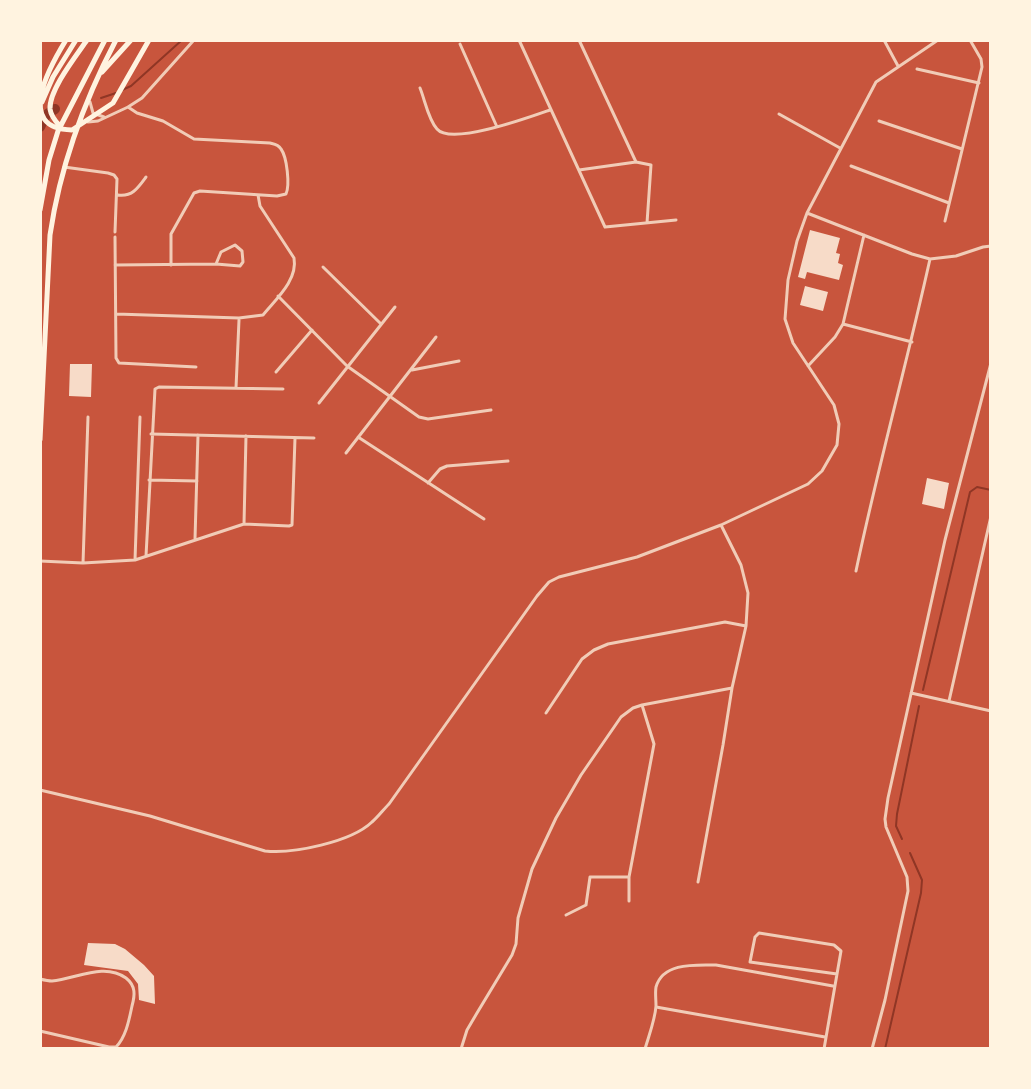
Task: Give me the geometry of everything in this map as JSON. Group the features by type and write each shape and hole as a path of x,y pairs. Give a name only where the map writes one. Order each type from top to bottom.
{"highway":[{"path":"66,40 45,77 40,99 46,121 52,127 64,130 72,130 113,103 149,40"},
{"path":"40,110 53,77 76,40"},
{"path":"64,130 53,119 51,101 87,40"},
{"path":"40,210 58,131 105,40"},
{"path":"40,440 50,235 56,199 76,131 116,40"},
{"path":"100,74 131,40"}],"street":[{"path":"76,131 89,121 98,121 121,112 142,98 194,40"},
{"path":"519,40 602,224 605,227 676,220"},
{"path":"579,40 636,162"},
{"path":"884,40 898,66"},
{"path":"40,790 150,816 265,851 297,851 344,838 371,824 389,804 549,582 578,571 637,557 721,525 808,484 822,471 837,445 839,424 834,405 793,343 785,319 788,280 797,241 807,213 876,82 938,40"},
{"path":"945,221 979,83 981,59 970,40"},
{"path":"460,44 497,127"},
{"path":"917,69 979,83"},
{"path":"420,88 438,131 446,135 497,127 550,110"},
{"path":"89,98 93,113 104,117"},
{"path":"128,107 163,121 194,139 277,145 282,149 289,187 286,194 194,193 171,234 171,265"},
{"path":"779,114 840,148"},
{"path":"879,121 962,149"},
{"path":"579,170 636,162 648,164 652,168 647,223"},
{"path":"851,166 949,203"},
{"path":"64,167 114,175 119,185 115,234 116,358 119,363 196,367"},
{"path":"118,195 133,193 146,177"},
{"path":"116,314 239,318 263,315 293,275 296,266 294,258 260,206 258,194"},
{"path":"807,213 930,259 956,256 991,246"},
{"path":"808,366 843,324 864,235"},
{"path":"115,265 240,266 243,262 242,251 235,245 221,252 216,264"},
{"path":"856,571 872,493 912,342 930,259"},
{"path":"323,267 381,324"},
{"path":"278,296 347,366 419,417 428,419 491,410"},
{"path":"319,403 395,307"},
{"path":"236,388 239,318"},
{"path":"843,324 912,342"},
{"path":"276,372 312,330"},
{"path":"346,453 436,337"},
{"path":"410,371 459,361"},
{"path":"872,1049 908,891 907,877 885,819 945,540 991,363"},
{"path":"146,556 155,389 283,389"},
{"path":"982,403 991,405"},
{"path":"83,563 88,417"},
{"path":"135,560 140,417"},
{"path":"151,434 314,438"},
{"path":"195,539 198,435"},
{"path":"244,524 246,436"},
{"path":"358,437 484,519"},
{"path":"40,561 83,563 135,560 244,524 292,525 295,438"},
{"path":"428,483 440,469 447,466 508,461"},
{"path":"149,480 197,481"},
{"path":"949,701 991,516"},
{"path":"698,882 746,626 748,593 741,565 721,525"},
{"path":"546,713 582,659 594,650 608,644 725,622 746,626"},
{"path":"461,1049 467,1030 512,955 518,918 532,869 556,818 621,717 642,705 732,688"},
{"path":"911,693 991,711"},
{"path":"629,901 629,877 654,744 642,705"},
{"path":"566,915 586,905 590,877 629,877"},
{"path":"824,1049 841,951 834,945 756,935 750,962 837,974"},
{"path":"645,1049 656,1007 657,982 671,969 716,965 835,986"},
{"path":"40,979 52,981 109,972 122,975 132,983 135,995 123,1040 116,1047 40,1031"},
{"path":"656,1007 826,1037"}],"building":[{"path":"810,230 840,238 836,253 840,254 838,263 843,265 839,280 807,272 805,279 798,277"},
{"path":"805,286 828,292 823,311 800,305"},
{"path":"70,364 92,364 91,397 69,396"},
{"path":"927,478 949,483 944,509 922,504"},
{"path":"88,943 115,944 144,965 154,976 155,1004 139,1000 138,984 128,971 84,965"}],"waterway":[{"path":"122,90 131,86 182,40"},
{"path":"101,98 116,93"},
{"path":"40,127 46,115 55,109"},
{"path":"923,690 970,492 977,487 991,490"},
{"path":"902,839 896,826 897,814 919,706"},
{"path":"885,1049 921,893 922,880 910,853"}]}
